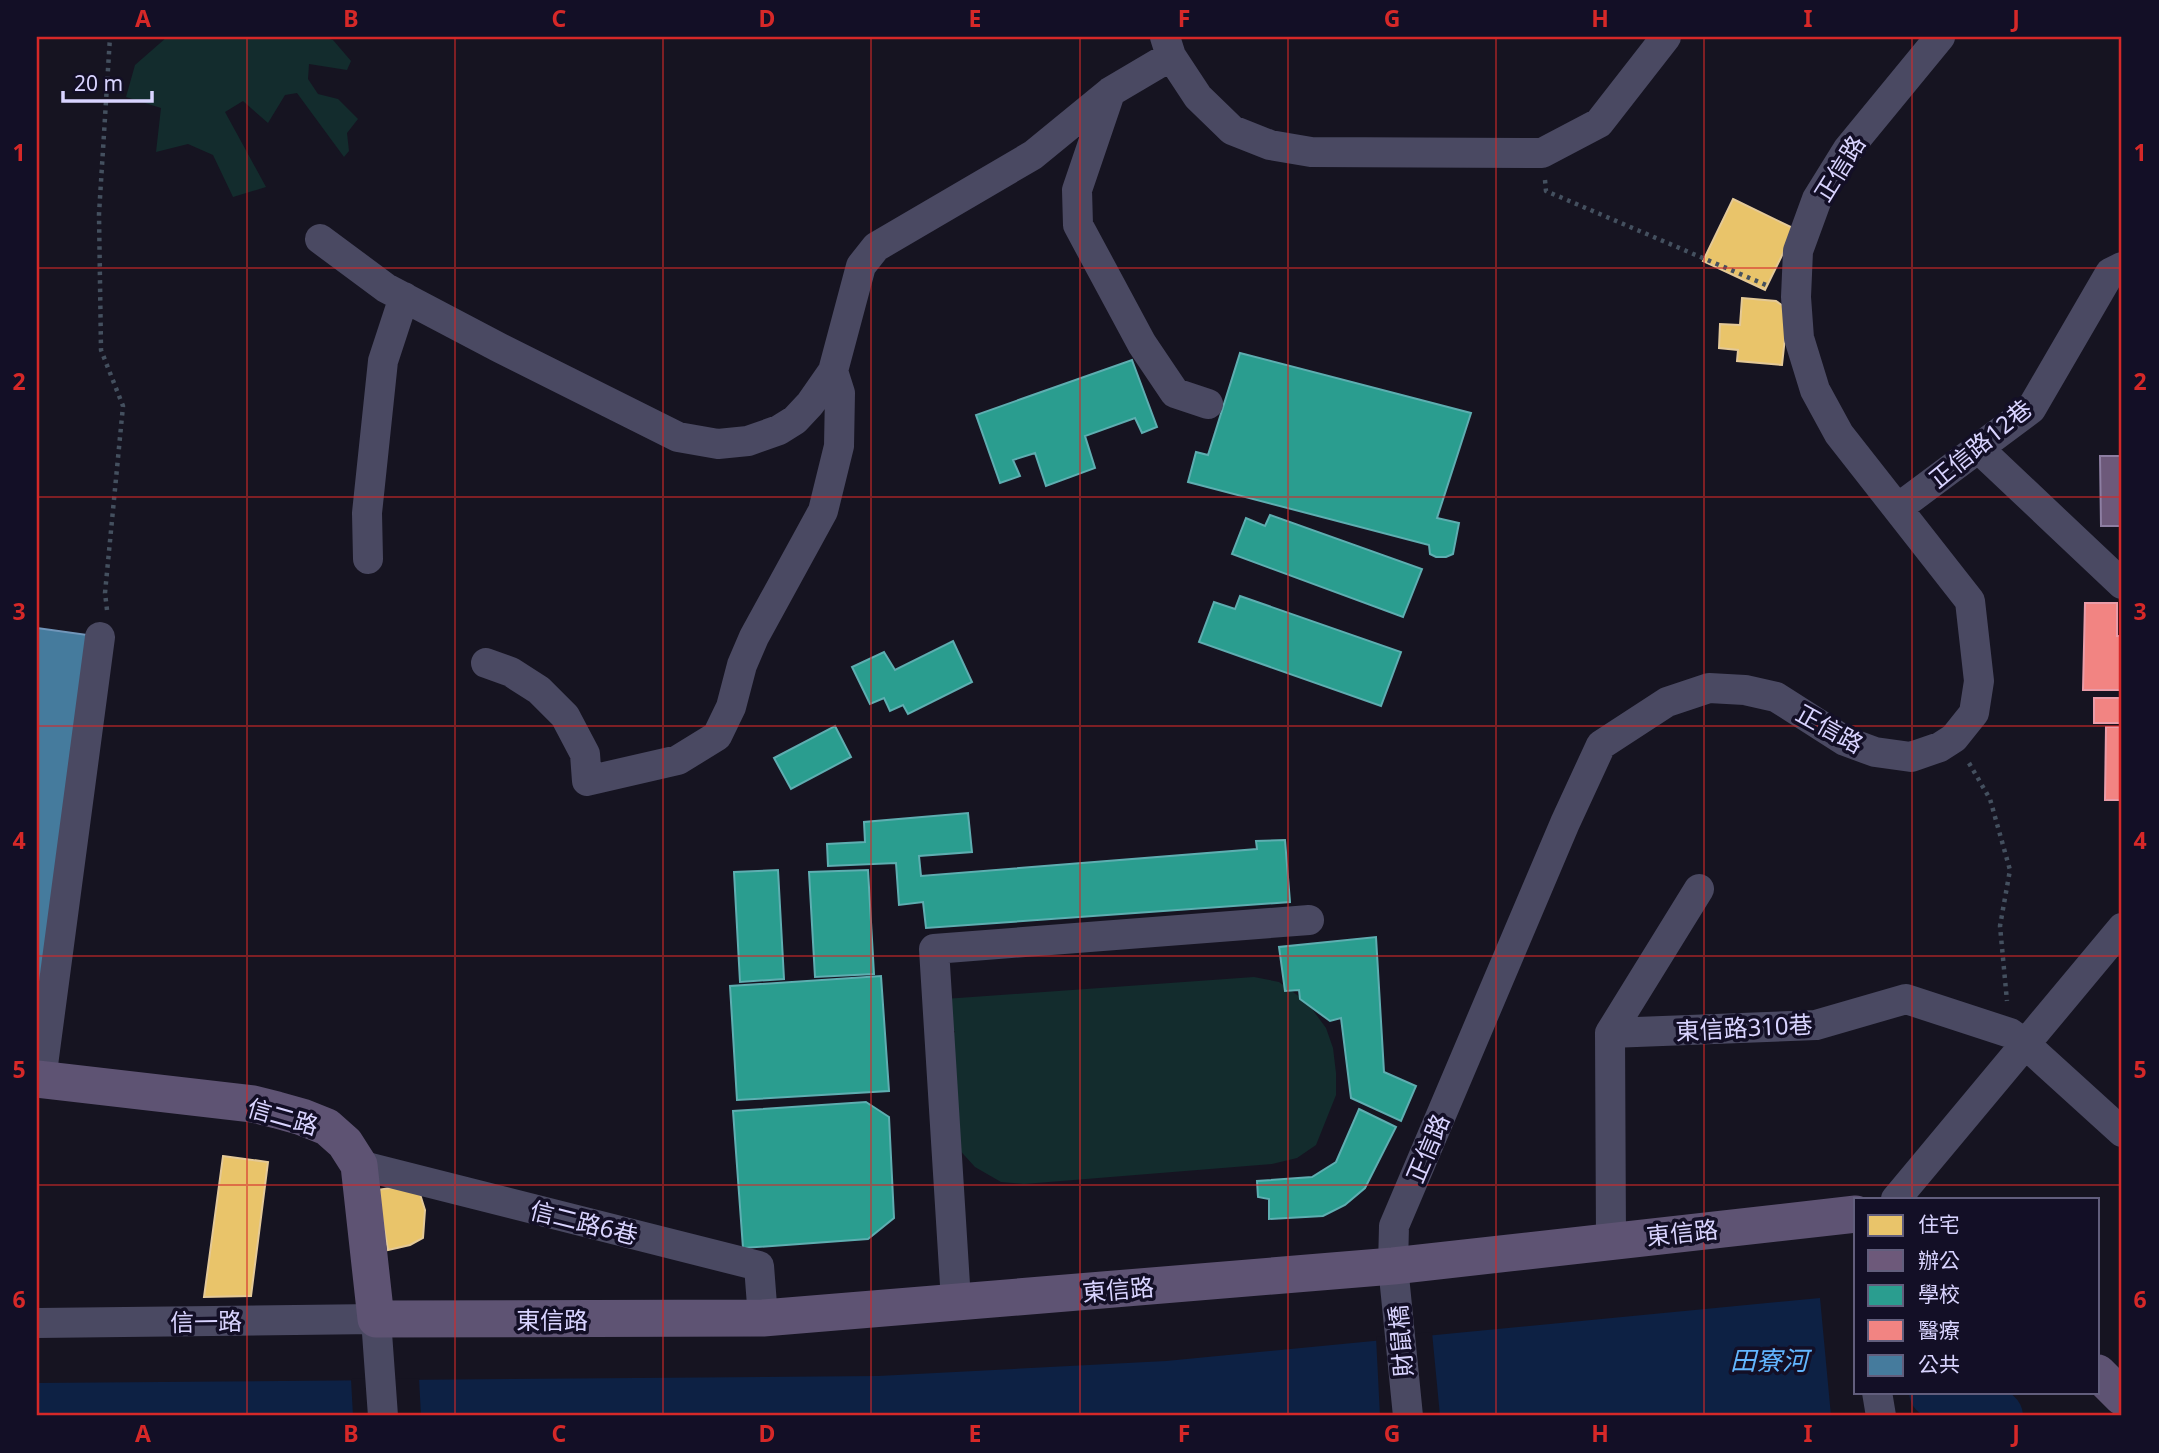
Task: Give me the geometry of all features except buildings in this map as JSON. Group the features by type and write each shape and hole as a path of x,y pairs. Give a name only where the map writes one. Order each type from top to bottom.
{"main road":[{"name":"信二路","path":"39,1080 253,1104 289,1113 327,1127 345,1143 359,1165"},
{"path":"359,1165 376,1319"},
{"name":"東信路","path":"376,1319 763,1318 1393,1266 1854,1214"},
{"path":"2100,1376 2122,1397"}],"street":[{"path":"320,239 386,288 678,437 718,444 748,440 779,430 795,420 833,371 861,267 876,247 1033,155 1168,46 1198,97 1232,130 1270,145 1311,152 1542,153 1600,123 1666,37"},
{"name":"正信路","path":"1393,1266 1394,1226 1559,836 1601,744 1667,702 1709,688 1745,690 1776,697 1845,741 1875,752 1910,757 1940,747 1954,738 1974,713 1979,681 1970,601 1839,434 1815,390 1798,338 1798,251 1817,199 1848,149 1940,37"},
{"path":"1110,92 1077,190 1078,225 1142,344 1175,393 1208,404"},
{"name":"正信路12巷","path":"1898,508 2031,409 2110,273 2122,267"},
{"path":"368,559 367,513 383,361 404,297"},
{"path":"486,663 511,673 539,690 565,716 585,754 587,781 678,760 717,736 731,707 742,665 754,637 823,511 839,446 840,393 833,371"},
{"path":"1978,448 2122,584"},
{"path":"39,1080 104,629"},
{"path":"1611,1240 1610,1033 1699,889"},
{"path":"956,1301 934,949 1309,920"},
{"path":"1897,1198 2017,1038 2122,928"},
{"name":"東信路310巷","path":"1610,1033 1816,1025 1906,999 2017,1038 2122,1132"},
{"name":"信二路6巷","path":"359,1165 759,1266 763,1318"},
{"name":"財鼠橋","path":"1393,1266 1408,1416"},
{"path":"376,1319 383,1416"},
{"name":"信一路","path":"37,1323 376,1319"},
{"path":"1877,1394 1881,1416"}],"path":[{"path":"104,629 122,406 101,350 99,214 110,37"},
{"path":"1542,153 1546,191 1796,297"},
{"path":"1954,738 1990,799 2010,870 2000,926 2017,1038"}],"green space":[{"path":"167,37 322,37 333,40 351,61 347,70 309,64 308,79 318,94 338,99 358,119 347,133 349,151 344,157 297,93 285,95 268,123 243,101 225,112 266,187 233,197 213,155 188,144 156,152 161,108 126,97 135,65"},
{"path":"1254,977 1279,982 1307,1002 1326,1028 1333,1048 1336,1095 1316,1145 1297,1158 1272,1164 1024,1184 1001,1182 975,1167 955,1145 946,1050 955,1031 932,1032 930,1000"}],"water":[{"name":"田寮河","path":"1820,1298 1831,1416 37,1416 37,1383 878,1376 1166,1361"}],"pier":[{"path":"1432,1332 1440,1416 1380,1416 1376,1337"},
{"path":"419,1378 421,1416 353,1416 351,1379"}],"waterway":[{"name":"田寮河","path":"1944,1394 1981,1402 1997,1416"}]}
